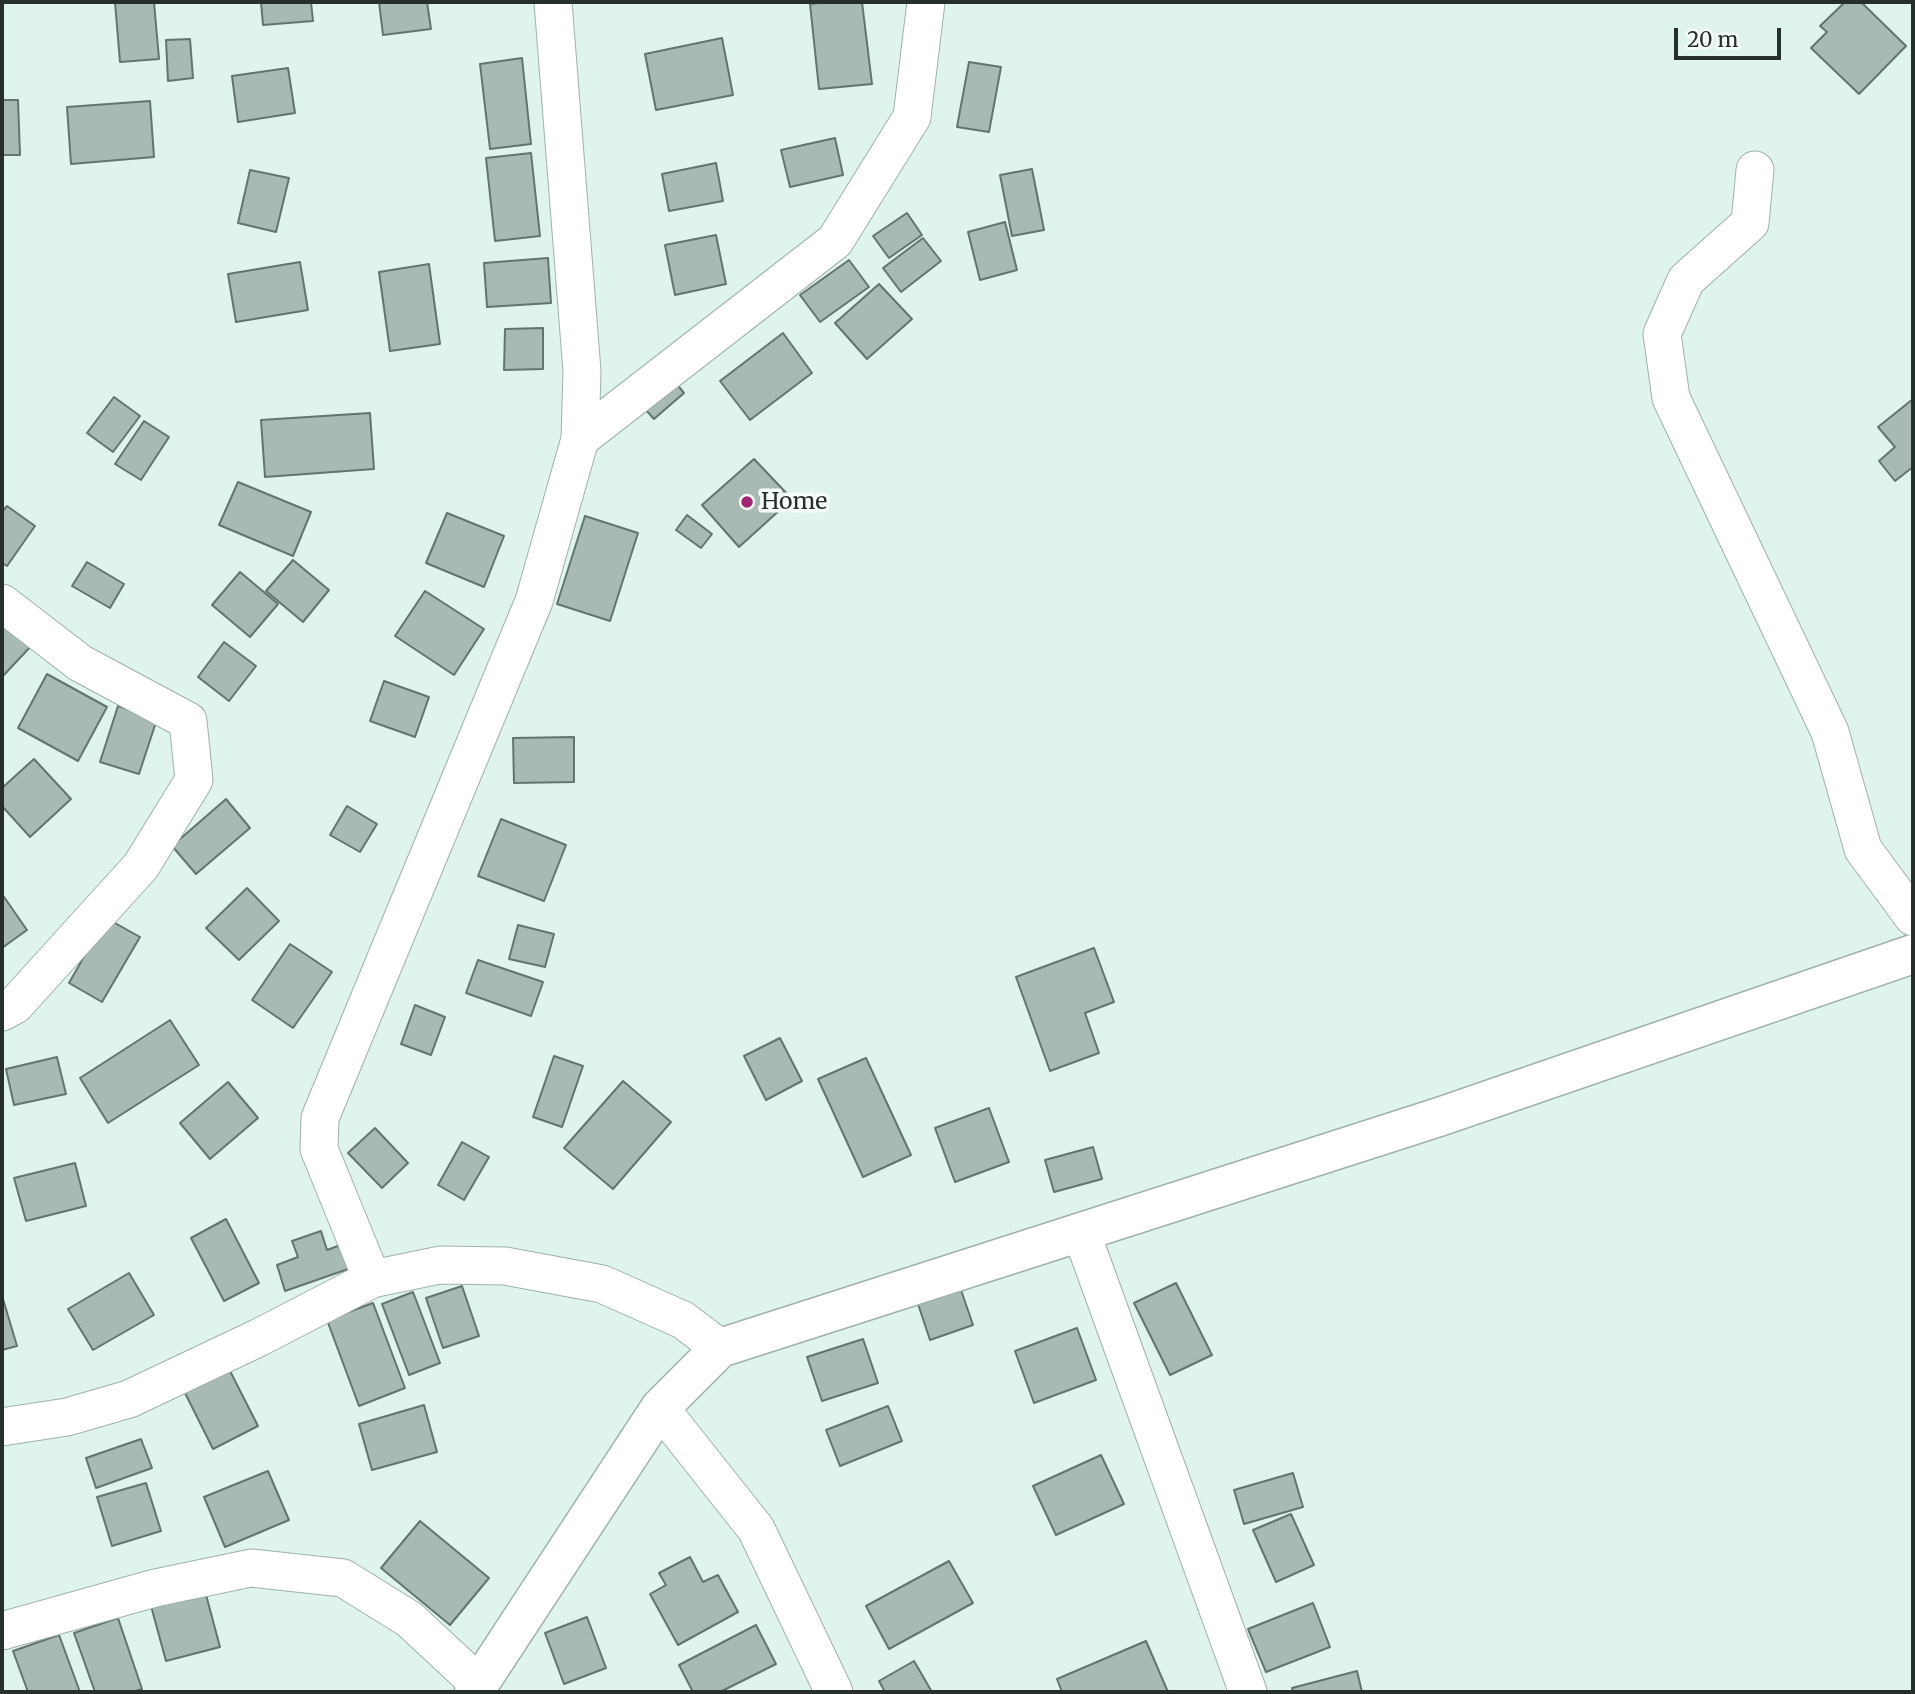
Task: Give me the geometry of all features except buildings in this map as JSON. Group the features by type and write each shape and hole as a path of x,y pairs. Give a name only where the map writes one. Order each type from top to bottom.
{"street":[{"path":"372,1279 319,1149 320,1118 534,601 580,439 583,371 553,2"},
{"path":"580,439 835,241 912,117 926,2"},
{"path":"1755,170 1750,223 1686,280 1662,334 1671,398 1830,732 1863,849 1913,917"},
{"path":"2,603 80,663 188,721 194,780 141,866 15,1005 2,1012"},
{"path":"2,1631 155,1588 251,1568 343,1578 409,1619 476,1688 660,1408 720,1348 1439,1117 1913,954"},
{"path":"1081,1232 1248,1692"},
{"path":"2,1427 67,1417 129,1399 258,1338 372,1279 440,1265 505,1266 602,1284 683,1320 720,1348"},
{"path":"660,1408 756,1530 834,1692"}],"place":[{"name":"Home","path":"747,502"}]}
